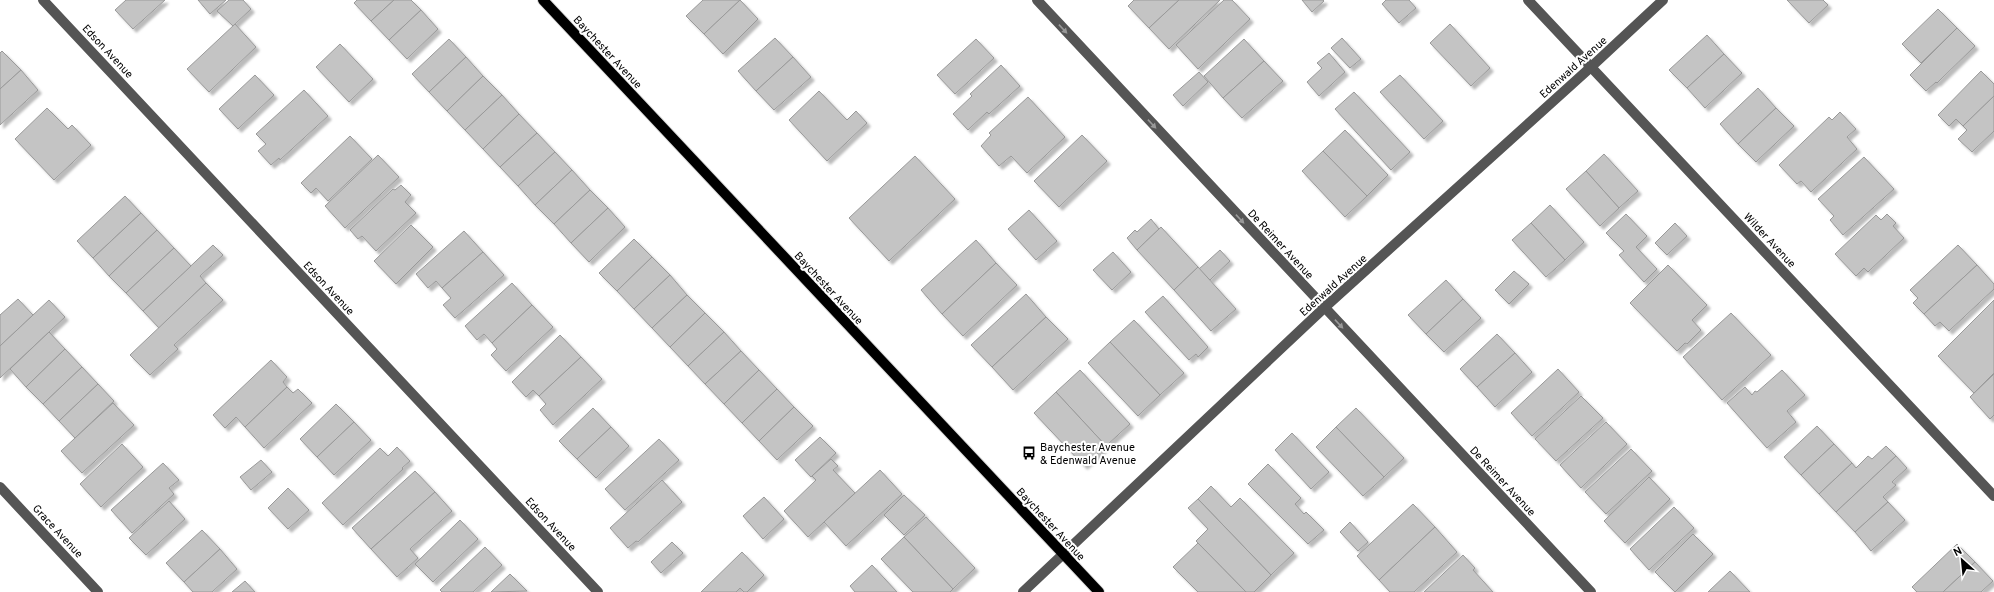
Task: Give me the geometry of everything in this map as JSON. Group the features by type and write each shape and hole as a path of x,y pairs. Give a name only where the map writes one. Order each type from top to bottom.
{"main road":[{"name":"Baychester Avenue","path":"543,0 1099,592"}],"street":[{"name":"Edson Avenue","path":"43,0 598,592"},
{"name":"De Reimer Avenue","path":"1037,0 1591,592"},
{"name":"Wilder Avenue","path":"1528,0 1994,496"},
{"name":"Edenwald Avenue","path":"1023,592 1324,308 1663,0"},
{"name":"Grace Avenue","path":"0,487 98,592"}],"building":[{"path":"126,0 165,0 133,29 115,10"},
{"path":"198,0 226,0 210,14"},
{"path":"229,0 243,0 251,9 233,26 217,11"},
{"path":"357,0 394,0 371,21 354,3"},
{"path":"394,0 411,0 421,10 389,40 371,21"},
{"path":"703,0 740,0 704,34 686,16"},
{"path":"740,0 758,19 723,54 704,34"},
{"path":"1134,0 1179,0 1149,28 1128,6"},
{"path":"1179,0 1220,0 1169,49 1149,28"},
{"path":"1224,0 1232,0 1250,19 1198,69 1176,45"},
{"path":"1302,0 1323,0 1324,1 1312,12"},
{"path":"1386,0 1409,0 1416,8 1399,23 1382,4"},
{"path":"1787,0 1823,0 1828,5 1809,23"},
{"path":"1938,9 1957,28 1921,63 1902,44"},
{"path":"421,10 438,29 407,59 389,40"},
{"path":"235,24 256,47 209,92 187,69"},
{"path":"1450,24 1490,68 1471,86 1430,43"},
{"path":"1957,28 1975,46 1937,83 1936,82 1926,91 1910,75"},
{"path":"1707,35 1724,54 1687,88 1669,70"},
{"path":"775,38 793,57 756,91 738,71"},
{"path":"1342,38 1361,59 1350,68 1331,48"},
{"path":"449,39 466,57 429,92 412,74"},
{"path":"976,39 994,58 955,94 937,75"},
{"path":"1244,39 1264,61 1223,98 1204,76"},
{"path":"340,44 373,79 349,102 316,67"},
{"path":"2,51 21,70 0,89 0,53"},
{"path":"1329,53 1345,72 1319,96 1307,82 1322,68 1317,63"},
{"path":"1724,54 1742,73 1705,108 1687,88"},
{"path":"466,57 483,76 447,111 429,92"},
{"path":"793,57 811,77 774,110 756,91"},
{"path":"1264,61 1283,81 1242,118 1223,98"},
{"path":"1001,65 1020,86 989,114 987,112 968,130 953,114 972,96 970,94"},
{"path":"21,70 38,90 0,125 0,89"},
{"path":"1981,71 1994,84 1994,96 1963,126 1956,119 1949,126 1938,115"},
{"path":"1199,72 1208,82 1183,106 1173,95"},
{"path":"255,75 274,95 238,129 219,109"},
{"path":"1400,75 1443,121 1424,139 1380,92"},
{"path":"483,76 502,95 465,130 447,111"},
{"path":"1758,88 1776,108 1738,144 1720,124"},
{"path":"304,90 328,116 280,160 279,158 271,165 258,151 266,144 256,134"},
{"path":"819,91 847,120 856,111 867,123 827,161 789,120"},
{"path":"1354,92 1410,152 1391,170 1335,109"},
{"path":"502,95 519,114 483,149 465,130"},
{"path":"1994,96 1994,131 1972,152 1958,139 1967,130 1963,126"},
{"path":"1028,97 1065,137 1027,173 1011,156 999,166 981,146 991,135 989,133"},
{"path":"47,108 68,129 72,125 91,145 54,180 15,139"},
{"path":"1776,108 1794,126 1756,162 1738,144"},
{"path":"1840,112 1856,129 1847,137 1857,149 1811,192 1801,181 1797,184 1779,165 1829,117 1832,120"},
{"path":"519,114 537,133 500,167 483,149"},
{"path":"1345,130 1388,175 1367,196 1323,151"},
{"path":"537,133 555,152 518,186 500,167"},
{"path":"1082,135 1107,161 1059,207 1034,181"},
{"path":"350,136 372,159 328,201 316,188 311,193 301,183"},
{"path":"1323,151 1367,196 1345,217 1302,171"},
{"path":"555,152 572,170 535,205 518,186"},
{"path":"1604,154 1638,191 1619,208 1586,171"},
{"path":"378,155 399,177 345,228 325,206"},
{"path":"915,156 955,199 889,261 849,218"},
{"path":"1864,157 1894,189 1843,235 1830,220 1834,216 1818,199"},
{"path":"572,170 590,190 554,224 535,205"},
{"path":"1586,171 1619,208 1600,226 1566,189"},
{"path":"401,185 411,195 405,202 416,213 376,251 362,236 358,239 350,230 393,189 395,190"},
{"path":"590,190 608,208 571,243 554,224"},
{"path":"125,196 141,213 93,258 77,241"},
{"path":"1550,205 1584,242 1565,260 1531,223"},
{"path":"608,208 625,227 589,262 571,243"},
{"path":"1029,210 1057,241 1036,260 1008,229"},
{"path":"141,213 157,230 109,276 93,258"},
{"path":"1626,214 1647,236 1636,247 1657,269 1644,282 1619,255 1624,251 1606,233"},
{"path":"1887,214 1896,223 1893,226 1904,238 1868,272 1864,268 1856,276 1835,254 1876,215 1881,220"},
{"path":"1151,219 1159,229 1137,250 1127,238 1135,230 1137,232"},
{"path":"1531,223 1565,260 1546,277 1512,240"},
{"path":"1675,223 1687,236 1667,255 1655,243"},
{"path":"411,225 433,247 396,284 374,261"},
{"path":"1161,227 1198,267 1174,290 1137,250"},
{"path":"157,230 174,248 126,293 109,276"},
{"path":"464,231 483,252 442,288 436,281 428,288 416,274"},
{"path":"634,239 652,257 617,291 599,273"},
{"path":"976,240 996,263 942,314 921,290"},
{"path":"213,245 223,255 200,276 206,283 159,328 143,311"},
{"path":"1958,245 1977,265 1924,314 1913,303 1918,298 1910,290"},
{"path":"174,248 191,266 143,311 126,293"},
{"path":"1220,250 1230,261 1210,280 1199,269"},
{"path":"483,252 504,275 455,318 443,305 451,298 442,288"},
{"path":"1113,252 1131,272 1112,290 1093,270"},
{"path":"652,257 670,275 634,309 617,291"},
{"path":"996,263 1017,285 963,336 942,314"},
{"path":"1668,265 1707,305 1692,320 1701,330 1687,344 1685,343 1677,351 1630,303"},
{"path":"1977,265 1994,284 1994,289 1949,331 1940,322 1935,326 1924,314"},
{"path":"1198,267 1236,309 1211,331 1174,290"},
{"path":"1514,271 1529,284 1509,304 1495,290"},
{"path":"670,275 687,295 652,328 634,309"},
{"path":"1446,280 1463,299 1426,334 1408,315"},
{"path":"206,283 223,300 174,345 178,349 150,375 130,355"},
{"path":"512,283 532,305 492,343 484,334 477,340 465,326"},
{"path":"1026,294 1046,317 992,367 971,345"},
{"path":"687,295 705,313 670,347 652,328"},
{"path":"1163,296 1208,347 1198,357 1196,354 1189,360 1145,312"},
{"path":"18,299 33,315 0,346 0,315"},
{"path":"1463,299 1481,318 1444,352 1426,334"},
{"path":"49,300 65,317 0,378 0,346"},
{"path":"1994,300 1994,373 1974,393 1938,356"},
{"path":"532,305 553,327 506,371 491,355 497,349 492,343"},
{"path":"705,313 724,332 688,366 670,347"},
{"path":"1731,313 1771,355 1722,400 1683,357"},
{"path":"1046,317 1068,339 1013,390 992,367"},
{"path":"1134,320 1184,373 1160,395 1110,342"},
{"path":"49,332 65,349 26,387 10,369"},
{"path":"724,332 741,351 705,384 688,366"},
{"path":"1497,334 1515,353 1477,387 1460,369"},
{"path":"560,335 581,357 539,396 533,390 526,397 512,382"},
{"path":"1110,342 1160,395 1138,416 1088,363"},
{"path":"65,349 82,367 43,404 26,387"},
{"path":"741,351 759,370 724,404 705,384"},
{"path":"1515,353 1532,372 1495,407 1477,387"},
{"path":"581,357 602,379 553,425 540,410 546,404 539,396"},
{"path":"271,360 287,377 283,382 287,387 245,427 236,417 225,428 213,415"},
{"path":"82,367 98,384 59,421 43,404"},
{"path":"1558,369 1579,392 1532,436 1511,413"},
{"path":"759,370 777,389 742,423 724,404"},
{"path":"1080,370 1130,424 1106,446 1056,392"},
{"path":"1782,370 1805,395 1787,411 1796,422 1767,448 1727,403 1745,387 1752,395 1755,391 1757,392"},
{"path":"1994,374 1994,415 1990,419 1970,397"},
{"path":"98,384 114,401 75,438 59,421"},
{"path":"287,387 293,393 298,389 312,403 264,448 245,427"},
{"path":"777,389 794,407 759,441 742,423"},
{"path":"1056,392 1106,446 1084,466 1034,413"},
{"path":"1581,396 1603,418 1556,461 1535,439"},
{"path":"113,403 134,425 82,473 61,451"},
{"path":"336,404 354,422 317,457 300,439"},
{"path":"794,407 813,426 777,460 759,441"},
{"path":"593,408 611,427 577,459 559,441"},
{"path":"1356,408 1404,458 1384,477 1336,427"},
{"path":"354,422 371,440 334,475 317,457"},
{"path":"1606,422 1627,444 1581,488 1560,465"},
{"path":"1817,426 1834,444 1801,475 1784,457"},
{"path":"611,427 629,446 596,478 577,459"},
{"path":"1336,427 1384,477 1363,496 1316,447"},
{"path":"1292,433 1329,472 1311,489 1275,450"},
{"path":"820,437 836,453 811,477 795,460"},
{"path":"659,439 679,460 625,510 605,489"},
{"path":"122,444 143,467 101,507 80,484"},
{"path":"1834,444 1852,463 1819,494 1801,475"},
{"path":"1886,446 1896,456 1836,512 1819,494 1852,463 1856,468 1868,456 1872,459"},
{"path":"397,447 410,461 343,525 322,503 380,448 388,456"},
{"path":"1631,449 1652,471 1606,514 1585,492"},
{"path":"1896,456 1907,468 1892,482 1896,485 1883,497 1888,502 1855,532 1836,512"},
{"path":"831,459 838,466 833,470 855,493 808,537 784,511 816,480 812,476"},
{"path":"261,460 272,472 251,490 240,477"},
{"path":"163,463 179,480 169,488 174,494 132,533 111,510"},
{"path":"1268,464 1301,498 1295,504 1304,514 1306,512 1324,530 1308,544 1248,484"},
{"path":"880,470 902,494 846,546 824,522"},
{"path":"415,471 435,492 371,549 352,528"},
{"path":"1649,477 1670,499 1625,543 1604,521"},
{"path":"662,480 682,502 638,542 636,541 628,548 610,528"},
{"path":"1211,486 1231,507 1240,498 1294,553 1271,575 1198,499"},
{"path":"288,488 309,510 288,529 268,508"},
{"path":"435,492 452,511 410,549 418,558 397,577 371,549"},
{"path":"904,495 925,515 904,535 884,515"},
{"path":"764,497 784,519 763,539 743,516"},
{"path":"1198,499 1271,575 1254,592 1246,592 1196,541 1208,529 1188,508"},
{"path":"169,501 185,519 146,555 129,538"},
{"path":"1888,502 1905,520 1871,551 1855,532"},
{"path":"1413,504 1435,527 1379,580 1357,556"},
{"path":"1674,507 1694,528 1649,570 1630,549"},
{"path":"926,517 975,568 953,589 904,537"},
{"path":"460,520 478,539 433,582 415,564"},
{"path":"1350,522 1368,542 1358,551 1340,532"},
{"path":"1435,527 1457,552 1414,592 1390,592 1379,580"},
{"path":"202,530 220,549 184,582 166,563"},
{"path":"1693,534 1713,554 1675,592 1655,572"},
{"path":"904,537 953,589 950,592 913,592 881,559"},
{"path":"672,542 683,553 661,573 651,562"},
{"path":"1198,543 1246,592 1198,592 1173,567"},
{"path":"1957,544 1975,562 1943,592 1917,592 1912,587"},
{"path":"485,547 502,565 473,592 442,592 440,590"},
{"path":"220,549 237,569 212,592 193,592 184,582"},
{"path":"742,552 764,575 747,592 744,592 740,588 736,592 701,592"},
{"path":"1463,555 1475,568 1473,570 1493,592 1424,592"},
{"path":"1975,562 1993,581 1981,592 1943,592"},
{"path":"872,565 897,592 855,592 850,586"},
{"path":"1730,571 1750,592 1708,592"},
{"path":"510,574 527,591 491,592"},
{"path":"245,581 255,592 232,592"}],"place":[{"name":"Baychester Avenue & Edenwald Avenue","path":"1029,453"}]}
